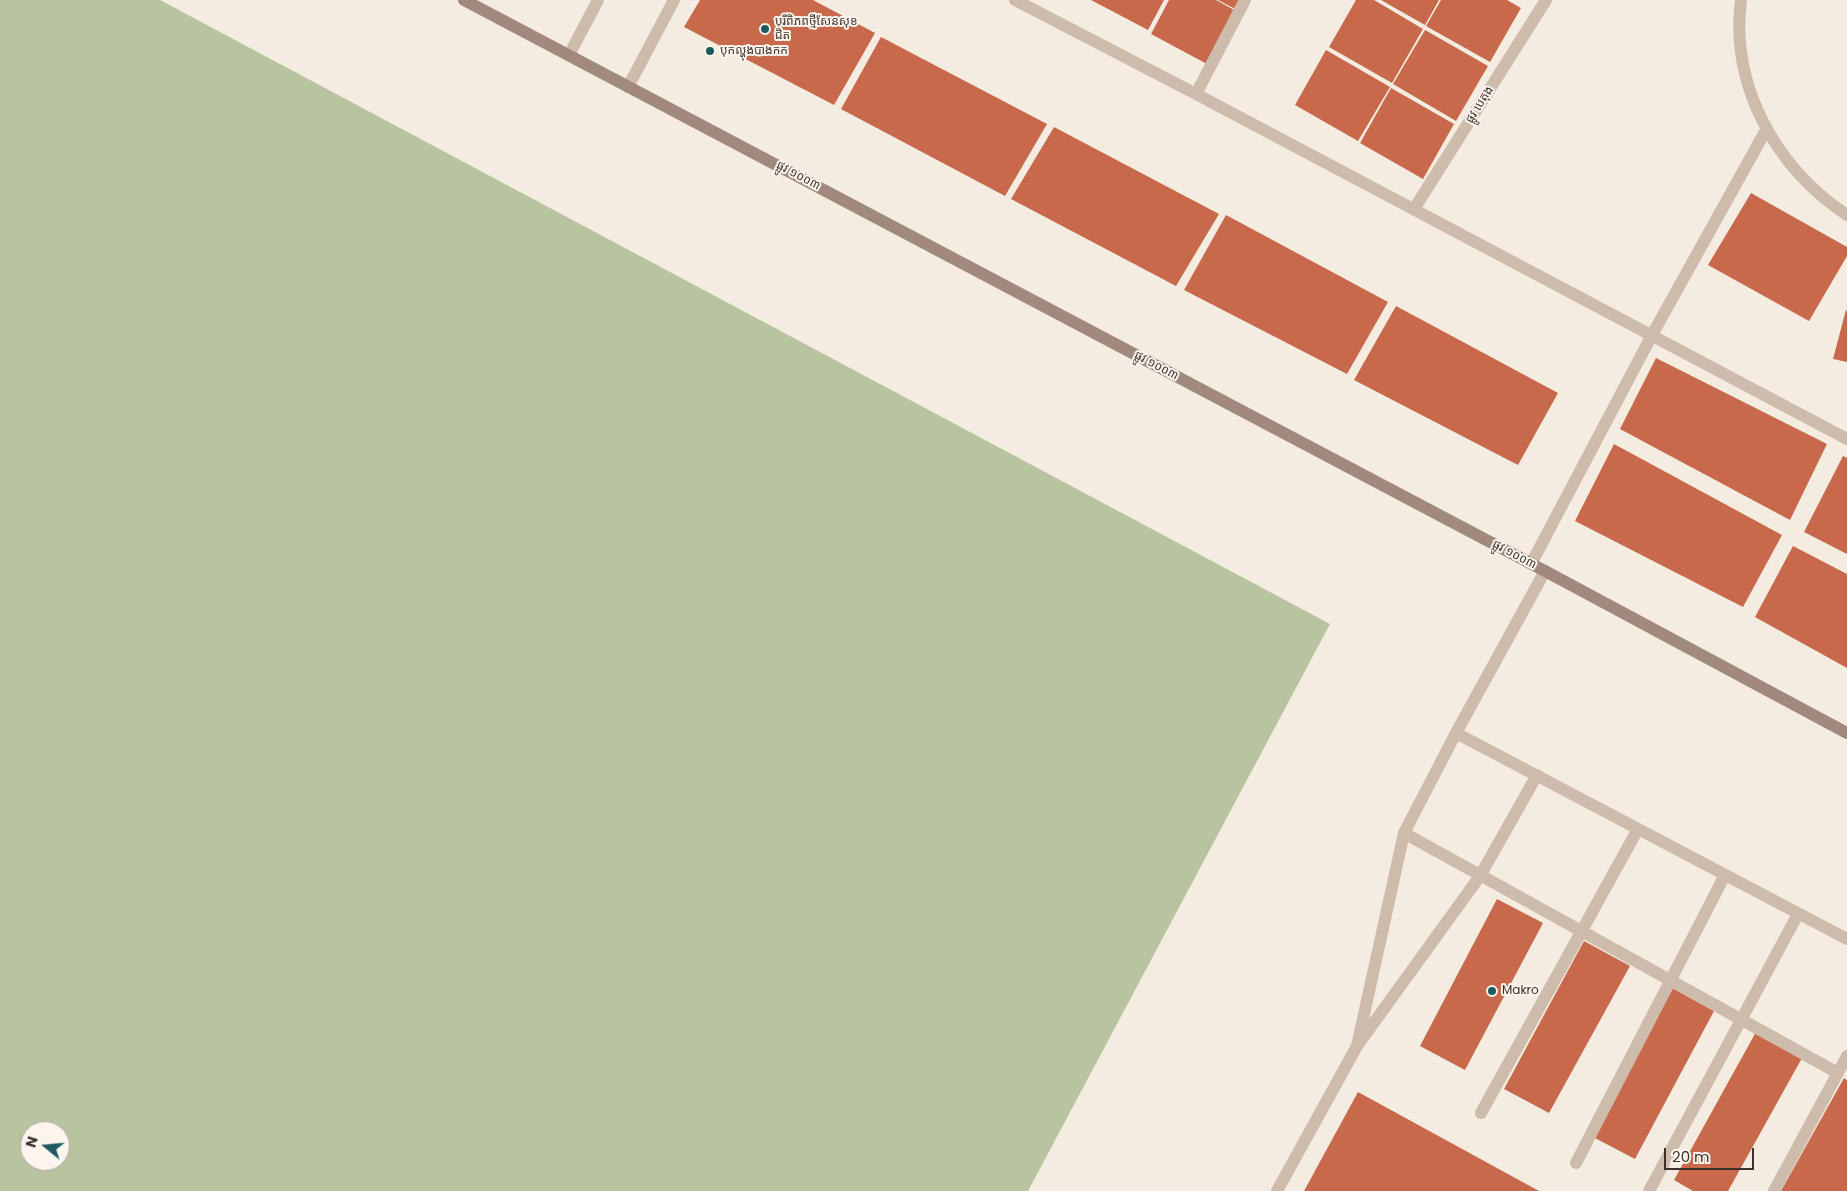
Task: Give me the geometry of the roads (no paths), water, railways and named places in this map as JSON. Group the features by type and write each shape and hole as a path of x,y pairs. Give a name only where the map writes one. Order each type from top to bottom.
{"main road":[{"name":"ផ្លូវ ១០០៣","path":"464,0 1545,571 1847,734"}],"street":[{"path":"569,55 598,0"},
{"path":"628,87 674,0"},
{"path":"1015,0 1847,439"},
{"path":"1196,94 1245,0"},
{"name":"ផ្លូវ បេតុង","path":"1414,209 1546,0"},
{"path":"1740,0 1738,24 1741,59 1750,92 1766,130 1783,156 1810,185 1847,215"},
{"path":"1531,564 1652,335 1766,130"},
{"path":"1357,1046 1404,833 1456,732 1545,571"},
{"path":"1456,732 1847,939"},
{"path":"1278,1191 1357,1046 1480,876 1536,775"},
{"path":"1481,1113 1638,829"},
{"path":"1404,833 1838,1073"},
{"path":"1576,1163 1726,875"},
{"path":"1649,1191 1798,914"},
{"path":"1774,1191 1847,1056"}],"place":[{"name":"បុរីពិភពថ្មីសែនសុខ ជិត","path":"765,29"},
{"name":"បុកល្ហុងបាងកក","path":"710,51"},
{"name":"Makro","path":"1492,991"}]}
